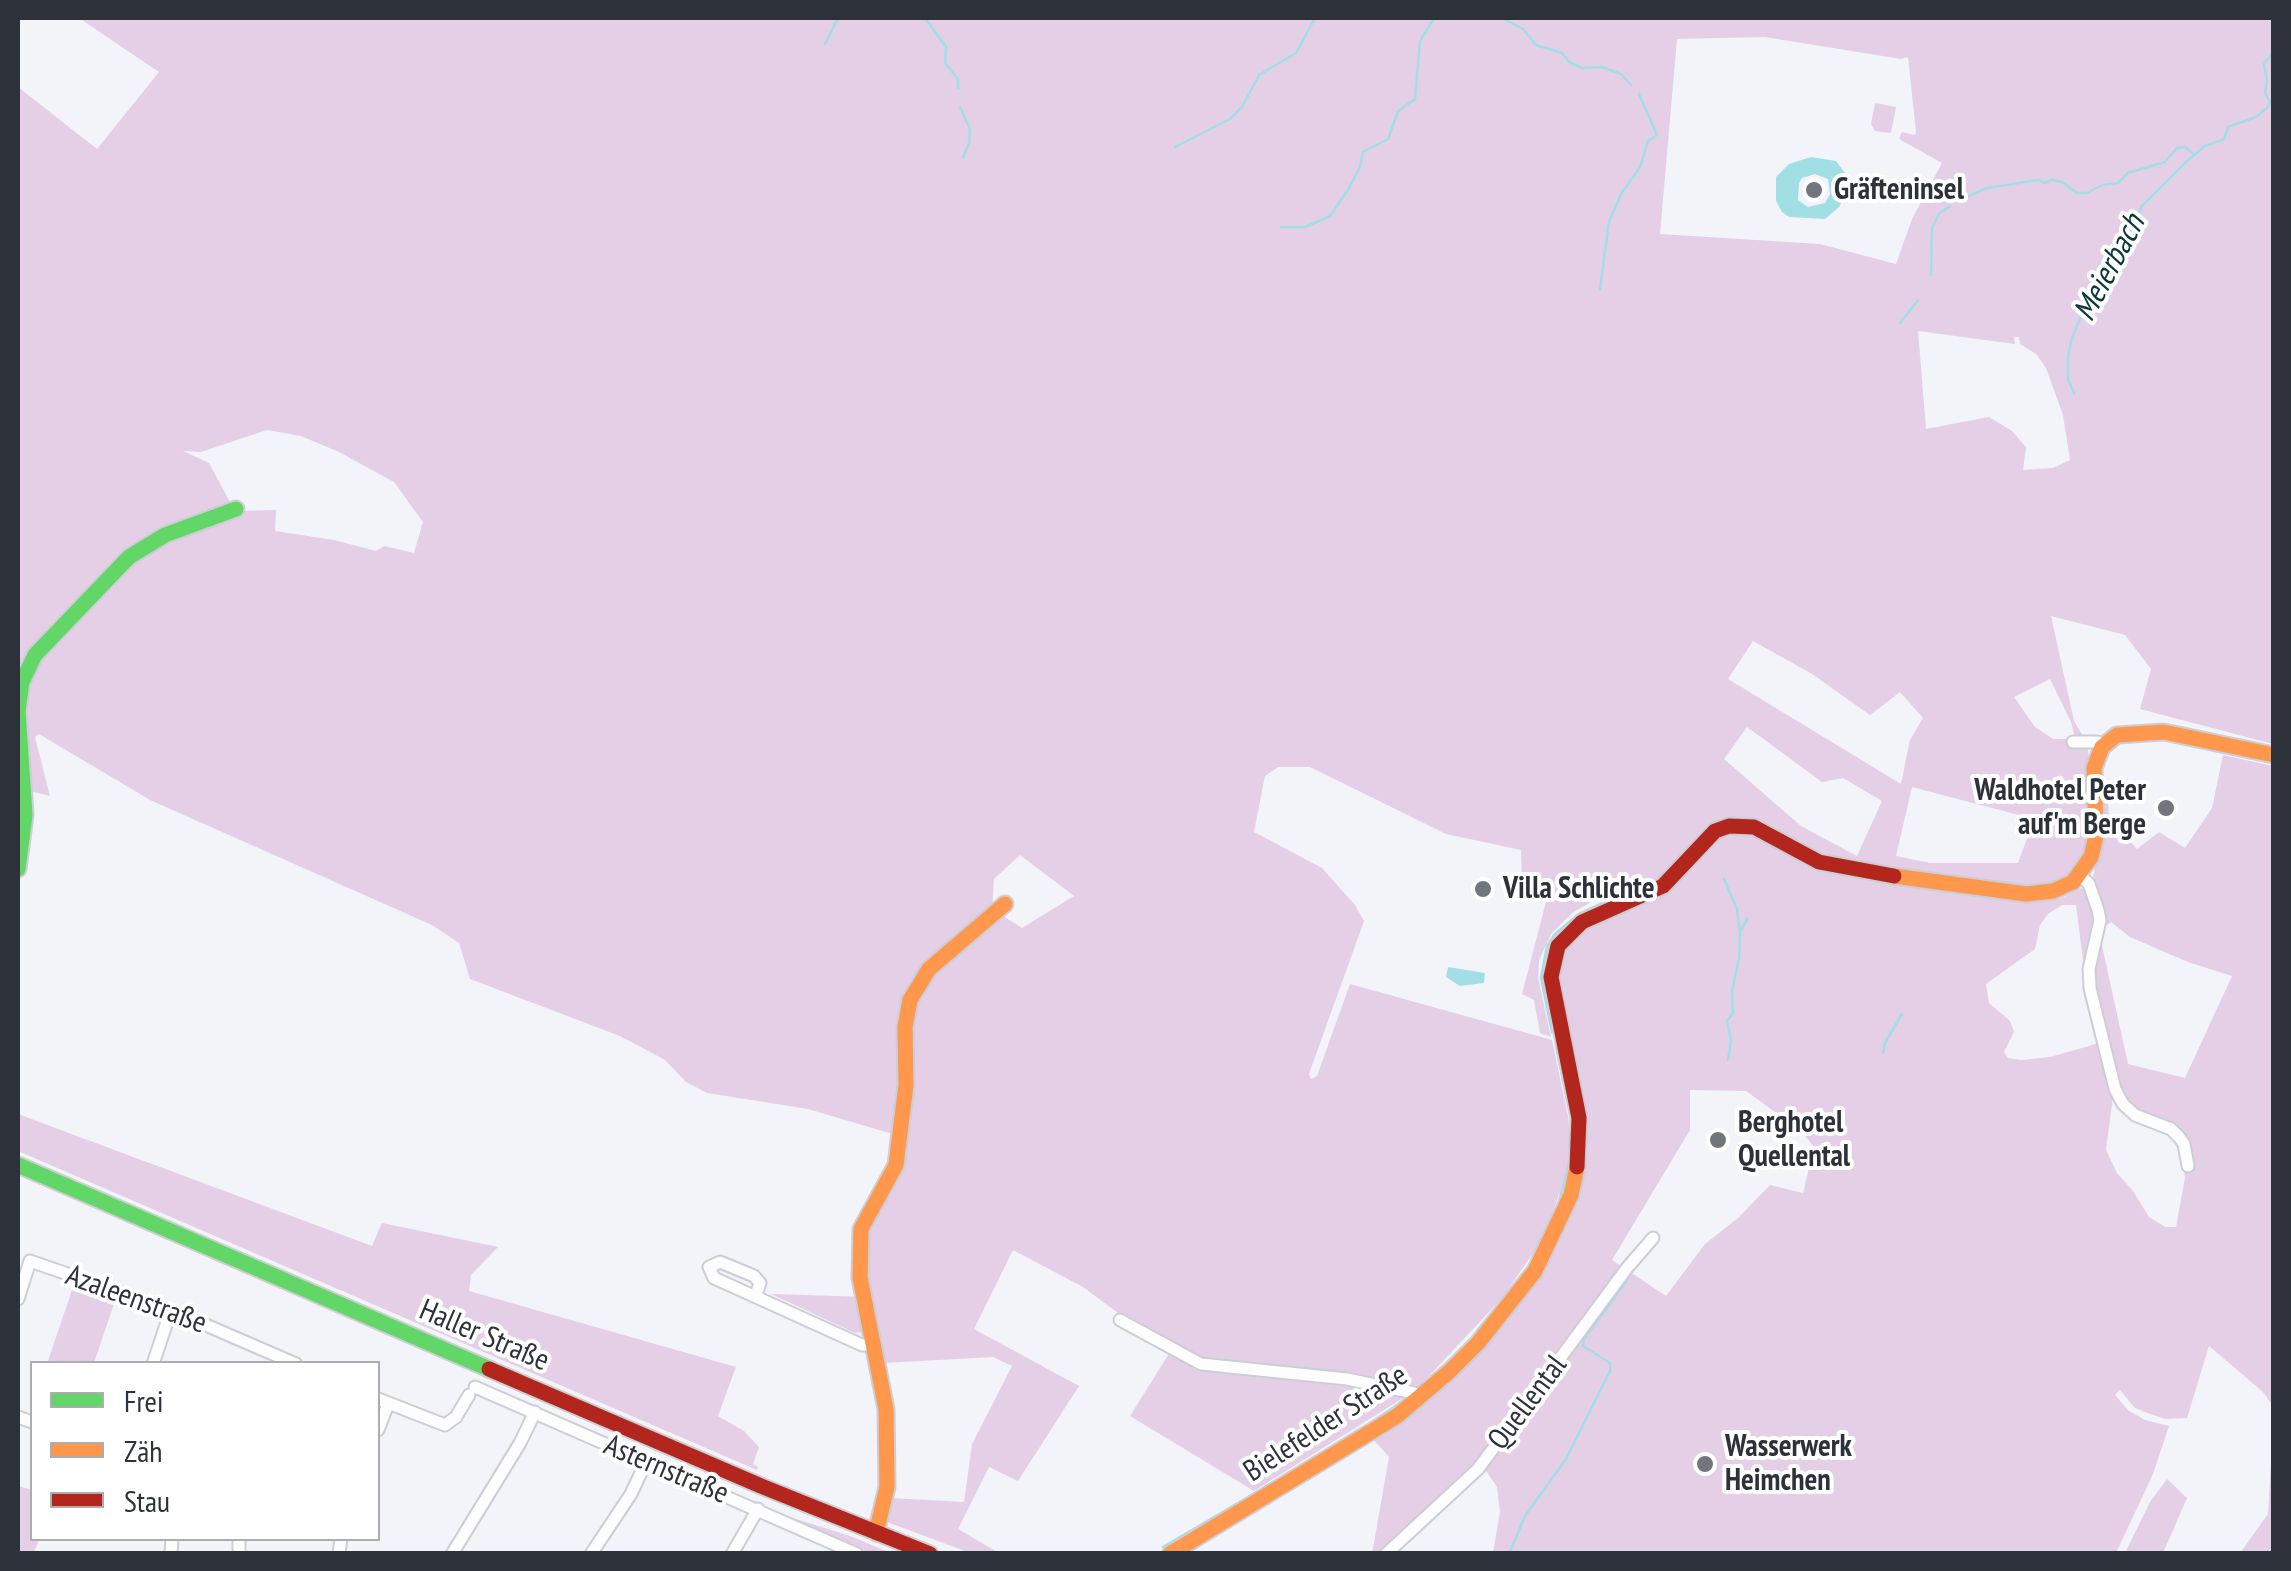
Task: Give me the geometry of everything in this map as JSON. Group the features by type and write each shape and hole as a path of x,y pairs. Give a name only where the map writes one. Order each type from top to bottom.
{"main road":[{"path":"18,869 26,815 18,711 22,682 35,655 129,557 165,535 236,508"},
{"path":"2080,876 2094,849 2097,756 2117,735 2148,730 2274,756"},
{"name":"Bielefelder Straße","path":"1170,1554 1337,1454 1420,1398 1478,1343 1542,1258 1571,1195 1580,1156 1580,1118 1551,978 1558,946 1582,922 1663,886 1702,842 1728,826 1754,827 1819,862 1958,887 2040,894 2080,876"},
{"path":"876,1533 888,1470 884,1390 860,1278 858,1243 864,1220 896,1165 906,1085 910,1000 929,969 1005,904"},
{"name":"Haller Straße","path":"18,1165 930,1554"}],"street":[{"path":"2074,742 2098,742 2102,747"},
{"path":"2080,876 2095,895 2099,912 2090,988 2115,1089 2135,1115 2171,1129 2179,1137 2188,1166"},
{"name":"Quellental","path":"1386,1554 1478,1468 1653,1238"},
{"name":"Azaleenstraße","path":"20,1282 30,1261 171,1310 268,1358"},
{"path":"18,1298 20,1282"},
{"path":"756,1295 862,1344 874,1345"},
{"path":"155,1361 171,1310"},
{"path":"1120,1320 1201,1364 1347,1379 1420,1398"},
{"name":"Asternstraße","path":"383,1401 445,1425 456,1417 472,1391 534,1412 858,1554"},
{"path":"452,1554 520,1444 534,1412"},
{"path":"590,1554 631,1494 646,1462"},
{"path":"732,1554 758,1510"}],"shaded area":[{"path":"79,18 2273,18 2273,744 2140,709 2151,669 2125,635 2051,616 2074,721 2083,736 2075,738 2050,679 2014,697 2035,727 2053,739 2067,739 2067,747 2088,748 2091,825 2086,851 2068,878 2040,888 1958,881 1820,857 1743,820 1663,876 1572,913 1551,934 1539,960 1538,978 1551,1037 1540,1033 1534,1000 1522,994 1547,898 1522,883 1521,850 1446,834 1310,767 1278,767 1265,776 1254,832 1322,868 1364,921 1309,1074 1311,1079 1317,1076 1350,984 1552,1040 1571,1150 1566,1176 1542,1240 1503,1297 1416,1390 1254,1491 1130,1416 1170,1352 1083,1287 1013,1250 974,1329 1079,1386 1018,1481 989,1467 958,1529 999,1553 970,1553 887,1522 891,1498 964,1502 972,1444 1012,1366 993,1357 884,1363 878,1330 855,1333 771,1294 868,1297 864,1240 897,1176 896,1135 808,1109 707,1093 686,1082 665,1060 620,1036 470,979 459,943 432,925 150,800 39,734 35,737 50,796 18,788 18,87 97,149 159,72","holes":["1765,37 1908,57 1916,132 1902,132 1899,139 1942,163 1912,219 1896,264 1820,244 1660,234 1677,39","1918,331 2015,344 2014,337 2019,337 2020,344 2036,354 2046,368 2063,415 2070,460 2053,468 2023,470 2026,447 2012,431 1989,417 1926,429","267,430 301,436 339,452 394,482 423,522 414,553 384,546 376,551 275,531 276,510 240,511 148,547 38,656 164,531 232,506 209,463 183,451 201,452","1753,641 1812,674 1870,715 1900,692 1923,718 1910,740 1901,784 1728,679","1747,727 1822,782 1843,778 1882,801 1857,856 1801,826 1724,759","1912,787 2034,819 2018,863 1930,863 1896,856","1020,855 1074,896 1022,928 992,909 994,879"]},
{"path":"1875,103 1896,107 1891,133 1875,131 1871,124"},
{"path":"2223,755 2273,766 2273,1406 2263,1392 2209,1346 2187,1418 2166,1419 2135,1408 2120,1390 2115,1395 2128,1410 2145,1420 2169,1426 2153,1474 2116,1553 1493,1553 1500,1512 1497,1487 1484,1468 1379,1553 1372,1554 1389,1457 1373,1439 1481,1348 1522,1301 1556,1249 1577,1197 1585,1168 1586,1119 1558,974 1563,955 1583,930 1668,891 1711,842 1729,832 1749,832 1806,863 1853,876 1958,893 2026,901 2060,899 2082,888 2088,892 2099,932 2128,1064 2185,1078 2232,976 2130,937 2111,922 2105,927 2093,877 2101,839 2101,794 2108,799 2109,818 2137,849 2159,832 2185,848 2212,808","holes":["2062,905 2076,905 2086,984 2103,1042 2050,1057 2008,1058 2004,1052 2014,1032 2010,1021 1989,1003 1986,984 2035,949 2040,925","1690,1090 1746,1091 1801,1131 1814,1147 1803,1193 1770,1185 1705,1244 1666,1296 1612,1260 1690,1130","2113,1096 2169,1132 2183,1150 2185,1178 2176,1227 2165,1227 2149,1217 2117,1173 2106,1150"]},
{"path":"18,1114 372,1246 382,1223 498,1247 471,1275 469,1291 736,1367 718,1416 744,1431 759,1447 753,1464 757,1470 18,1151"},
{"path":"75,1281 117,1295 95,1361 48,1361"},
{"path":"2273,1429 2273,1553 2240,1553 2268,1514"},
{"path":"2167,1479 2187,1498 2163,1553 2125,1553 2150,1502"},
{"path":"18,1486 30,1489 30,1541 38,1541 34,1553 18,1553"},
{"path":"777,1513 850,1536 891,1553 868,1553"}],"water":[{"path":"1811,157 1836,161 1848,177 1849,190 1839,207 1825,219 1789,217 1782,212 1776,201 1776,177 1789,164","holes":["1815,174 1828,179 1830,194 1825,203 1808,207 1798,200 1802,178"]},
{"path":"1448,967 1485,973 1484,983 1460,986 1446,977"}],"waterway":[{"path":"825,44 838,18"},
{"path":"925,18 946,47 945,63 958,79 958,88"},
{"path":"1175,147 1230,119 1242,107 1259,75 1296,53 1315,18"},
{"path":"1281,227 1305,227 1330,216 1360,167 1363,152 1388,139 1398,111 1415,99 1420,41 1434,18"},
{"path":"1502,18 1523,29 1536,45 1562,53 1582,68 1602,67 1621,74 1631,85"},
{"name":"Meierbach","path":"2074,393 2068,379 2068,355 2091,293 2118,254 2142,206 2205,146 2224,139 2228,127 2256,117 2267,108 2270,102 2265,93 2264,64 2272,54 2274,27"},
{"path":"1600,289 1609,222 1621,194 1640,167 1648,141 1657,135 1639,94"},
{"path":"960,107 970,129 963,158"},
{"path":"1962,199 1987,188 2038,180 2062,182 2077,193 2087,193 2102,185 2118,183 2128,173 2165,162 2177,148 2185,147 2195,155"},
{"path":"1931,275 1932,228 1939,214 1950,206"},
{"path":"1900,323 1918,300"},
{"path":"1724,879 1737,909 1740,932 1733,1013 1727,1021 1731,1040 1728,1060"},
{"path":"1552,1032 1541,978 1547,946 1579,914 1618,896"},
{"path":"1741,930 1748,918"},
{"path":"1883,1053 1902,1014"},
{"path":"1556,1046 1572,1123"},
{"path":"1558,1206 1572,1151"},
{"path":"1509,1554 1525,1516 1566,1459 1610,1371 1610,1363 1583,1346 1584,1339 1628,1279"},
{"path":"1461,1350 1476,1334"},
{"path":"1363,1428 1403,1401"},
{"path":"1163,1547 1284,1476"}],"traffic: fast":[{"path":"18,869 25,815 18,711 22,682 35,655 129,557 165,535 236,509"},
{"path":"18,1165 489,1369"}],"traffic: slow":[{"path":"1894,876 2026,894 2053,891 2073,882 2091,857 2096,836 2094,768 2102,747 2117,735 2164,732 2274,755"},
{"path":"876,1533 887,1487 886,1409 860,1278 861,1229 896,1165 906,1085 905,1027 910,1000 929,969 1005,904"},
{"path":"1170,1554 1397,1416 1450,1371 1478,1343 1535,1271 1571,1195 1577,1167"}],"traffic: jam":[{"path":"1577,1167 1579,1118 1551,977 1558,946 1582,922 1663,886 1715,831 1729,826 1754,827 1819,862 1894,876"},
{"path":"489,1369 930,1554"}],"place":[{"name":"Gräfteninsel","path":"1814,190"},
{"name":"Waldhotel Peter auf'm Berge","path":"2166,808"},
{"name":"Villa Schlichte","path":"1483,889"},
{"name":"Berghotel Quellental","path":"1718,1140"},
{"name":"Wasserwerk Heimchen","path":"1705,1464"}]}
